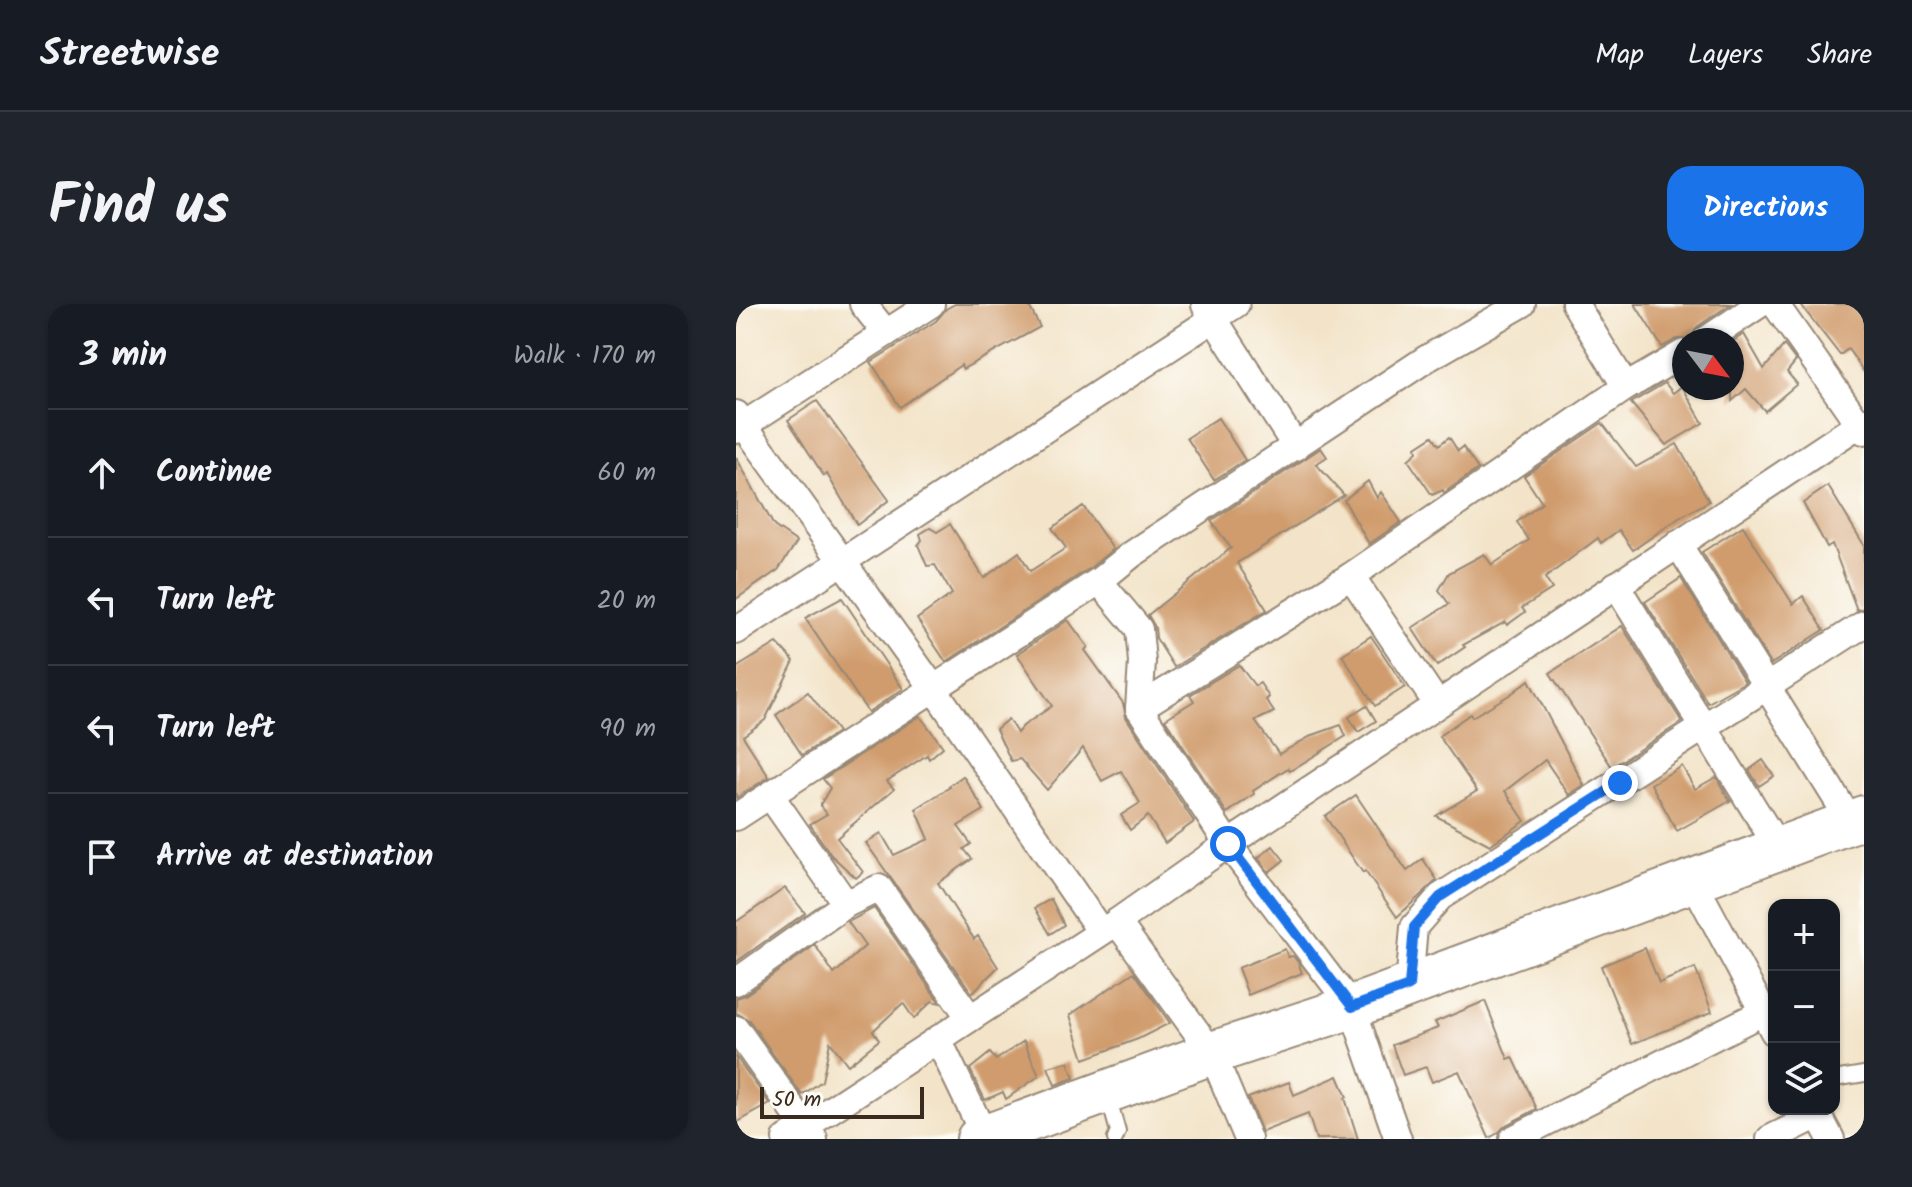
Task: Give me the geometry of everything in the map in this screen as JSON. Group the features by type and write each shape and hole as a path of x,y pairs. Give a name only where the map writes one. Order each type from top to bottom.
{"main road":[{"path":"1005,1133 1107,1091 1352,1007 1858,820"}],"street":[{"path":"863,304 886,333"},
{"path":"931,304 739,423 1109,927 1212,1053 1248,1139"},
{"path":"736,817 1099,581 1131,555 1426,359 1522,304"},
{"path":"1575,304 1626,387"},
{"path":"1724,328 1760,304"},
{"path":"736,1029 802,1135 938,1039 1437,704 1863,425 1775,304"},
{"path":"736,631 1218,309 1296,447"},
{"path":"1139,708 1351,576 1626,387 1672,360"},
{"path":"1678,544 1766,688 1858,820"},
{"path":"1351,576 1437,704"},
{"path":"1099,581 1139,629 1142,662 1139,708 1228,844 1352,1007 1398,1139"},
{"path":"1616,585 1779,849"},
{"path":"1409,986 1414,927 1440,897 1864,624"},
{"path":"770,795 846,904"},
{"path":"1693,881 1768,1020"},
{"path":"736,982 846,904 879,888 970,1018"},
{"path":"1513,1139 1768,1022"},
{"path":"938,1039 1005,1133"},
{"path":"1770,1139 1811,1115"},
{"path":"1818,1115 1831,1139"}],"lane":[{"path":"1840,1078 1864,1074"},
{"path":"1107,1091 1118,1132 1115,1139"}],"building":[{"path":"955,304 1028,304 1040,327 963,369 961,365 900,407 871,362 936,321"},
{"path":"1635,304 1731,304 1696,328 1672,328 1672,342 1662,347"},
{"path":"1800,304 1864,304 1864,372 1848,349 1840,355"},
{"path":"1744,334 1764,369 1784,345 1796,361 1787,372 1797,384 1765,411 1746,389 1744,391"},
{"path":"1665,383 1672,392 1672,400 1690,400 1703,423 1666,445 1631,403"},
{"path":"817,401 889,500 857,525 827,474 824,476 788,420"},
{"path":"1218,418 1245,460 1214,480 1187,438"},
{"path":"1602,423 1636,467 1677,444 1709,501 1633,550 1619,530 1601,543 1598,538 1545,578 1552,589 1522,608 1525,612 1507,625 1505,622 1463,645 1465,647 1437,666 1412,628 1449,604 1439,590 1449,573 1484,554 1492,565 1529,540 1517,522 1542,503 1524,476"},
{"path":"1433,436 1439,445 1449,437 1458,451 1463,447 1478,469 1444,493 1443,490 1432,495 1408,460 1417,452 1416,447"},
{"path":"1321,448 1327,457 1316,464 1344,495 1237,563 1267,610 1174,667 1156,638 1155,627 1148,615 1231,548 1211,521"},
{"path":"736,457 774,526 797,542 778,570 736,599"},
{"path":"1368,481 1377,498 1381,492 1401,522 1369,544 1344,500"},
{"path":"1828,486 1864,545 1864,608 1857,610 1832,544 1827,547 1803,503"},
{"path":"1083,506 1113,549 1090,568 946,662 917,619 952,594 935,565 927,566 918,545 922,540 920,534 930,528 937,532 950,524 984,578 1019,552 1030,571 1066,548 1052,528"},
{"path":"1743,526 1793,604 1803,596 1824,630 1771,664 1702,552"},
{"path":"1681,578 1745,682 1708,703 1645,602"},
{"path":"842,598 903,689 868,712 805,618"},
{"path":"1068,620 1088,647 1085,650 1123,703 1126,717 1194,822 1165,843 1148,816 1130,830 1121,815 1140,803 1121,771 1102,781 1083,748 1047,790 1020,759 1011,761 996,729 1008,719 1017,733 1052,706 1017,654"},
{"path":"1622,626 1682,722 1612,767 1550,673"},
{"path":"1371,636 1405,687 1375,706 1342,655"},
{"path":"777,643 794,661 765,720 743,736 769,777 736,798 736,668"},
{"path":"1239,665 1255,686 1260,683 1269,697 1266,700 1274,712 1255,721 1279,754 1313,735 1341,725 1346,736 1290,771 1288,768 1227,813 1165,719 1194,701 1190,695"},
{"path":"1529,680 1584,785 1569,795 1545,760 1505,791 1525,821 1490,845 1436,816 1477,791 1439,736"},
{"path":"808,692 838,732 802,755 776,715"},
{"path":"1367,706 1376,721 1358,732 1349,717"},
{"path":"920,716 943,747 929,759 927,755 887,781 894,789 837,838 863,872 856,878 831,855 810,824 827,814 820,805 830,788 823,779"},
{"path":"1763,760 1774,776 1759,786 1749,770"},
{"path":"1682,766 1695,789 1716,777 1730,801 1677,831 1651,784"},
{"path":"963,776 984,810 958,826 971,844 964,849 972,859 938,883 974,939 978,936 998,967 972,993 866,843 881,833 894,855 929,839 916,809"},
{"path":"1356,795 1407,871 1423,859 1437,880 1397,917 1325,816"},
{"path":"1273,846 1284,860 1269,872 1258,858"},
{"path":"785,888 805,913 736,962 736,922"},
{"path":"1051,899 1064,925 1050,934 1035,908"},
{"path":"874,908 940,1003 932,1001 914,1019 903,1003 873,1031 879,1040 848,1065 830,1042 822,1081 802,1095 749,1020 736,1013 736,998 745,995 815,945 834,974 865,946 848,922"},
{"path":"1645,948 1659,983 1695,968 1712,1012 1632,1044 1601,966"},
{"path":"1285,949 1288,957 1293,956 1298,962 1302,973 1248,995 1238,968"},
{"path":"1134,972 1170,1023 1138,1039 1084,1059 1070,1015"},
{"path":"1485,1001 1508,1059 1513,1057 1537,1109 1489,1138 1459,1071 1432,1082 1426,1067 1403,1075 1392,1045 1438,1028 1435,1022"},
{"path":"1024,1041 1039,1076 1006,1099 1003,1092 985,1100 970,1069 990,1053 996,1060"},
{"path":"736,1057 770,1104 736,1123"},
{"path":"1068,1062 1074,1078 1055,1085 1048,1067"},
{"path":"1338,1076 1358,1139 1316,1139 1308,1114 1262,1132 1248,1098 1289,1082 1294,1095"}],"route":[{"path":"1228,844 1352,1007 1409,986 1414,927 1440,897 1620,783"}]}
